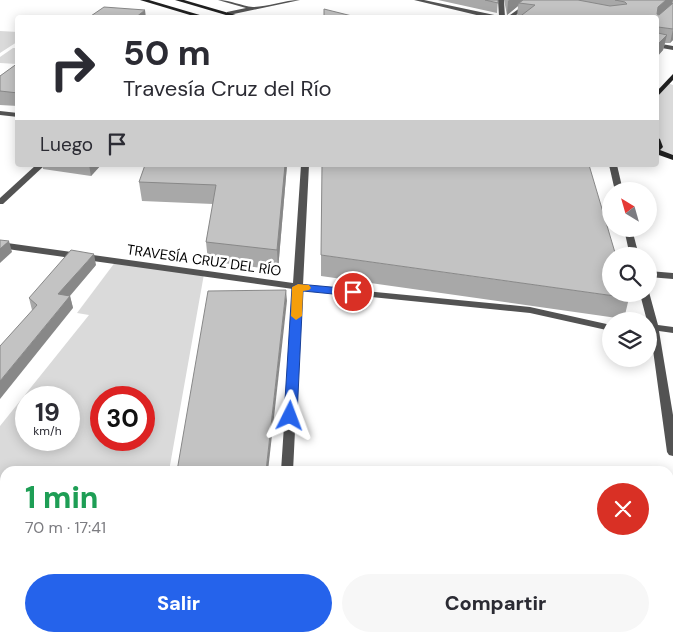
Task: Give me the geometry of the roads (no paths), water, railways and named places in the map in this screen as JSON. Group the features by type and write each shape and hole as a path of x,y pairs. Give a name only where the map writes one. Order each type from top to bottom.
{"street":[{"path":"143,0 196,15"},
{"path":"178,0 235,15"},
{"path":"221,0 255,8"},
{"path":"229,13 298,0"},
{"path":"417,0 487,15"},
{"path":"501,0 501,15"},
{"path":"512,15 533,1 542,4"},
{"path":"659,46 673,48"},
{"path":"659,93 670,84 673,76"},
{"path":"0,113 15,115"},
{"path":"659,152 673,158"},
{"path":"0,202 40,167"},
{"path":"287,466 305,167"},
{"path":"613,167 617,182"},
{"name":"TRAVESÍA CRUZ DEL RÍO","path":"0,245 298,287 530,310 602,326"},
{"path":"657,275 673,276"},
{"path":"657,332 673,330"},
{"path":"657,361 673,452"}]}
